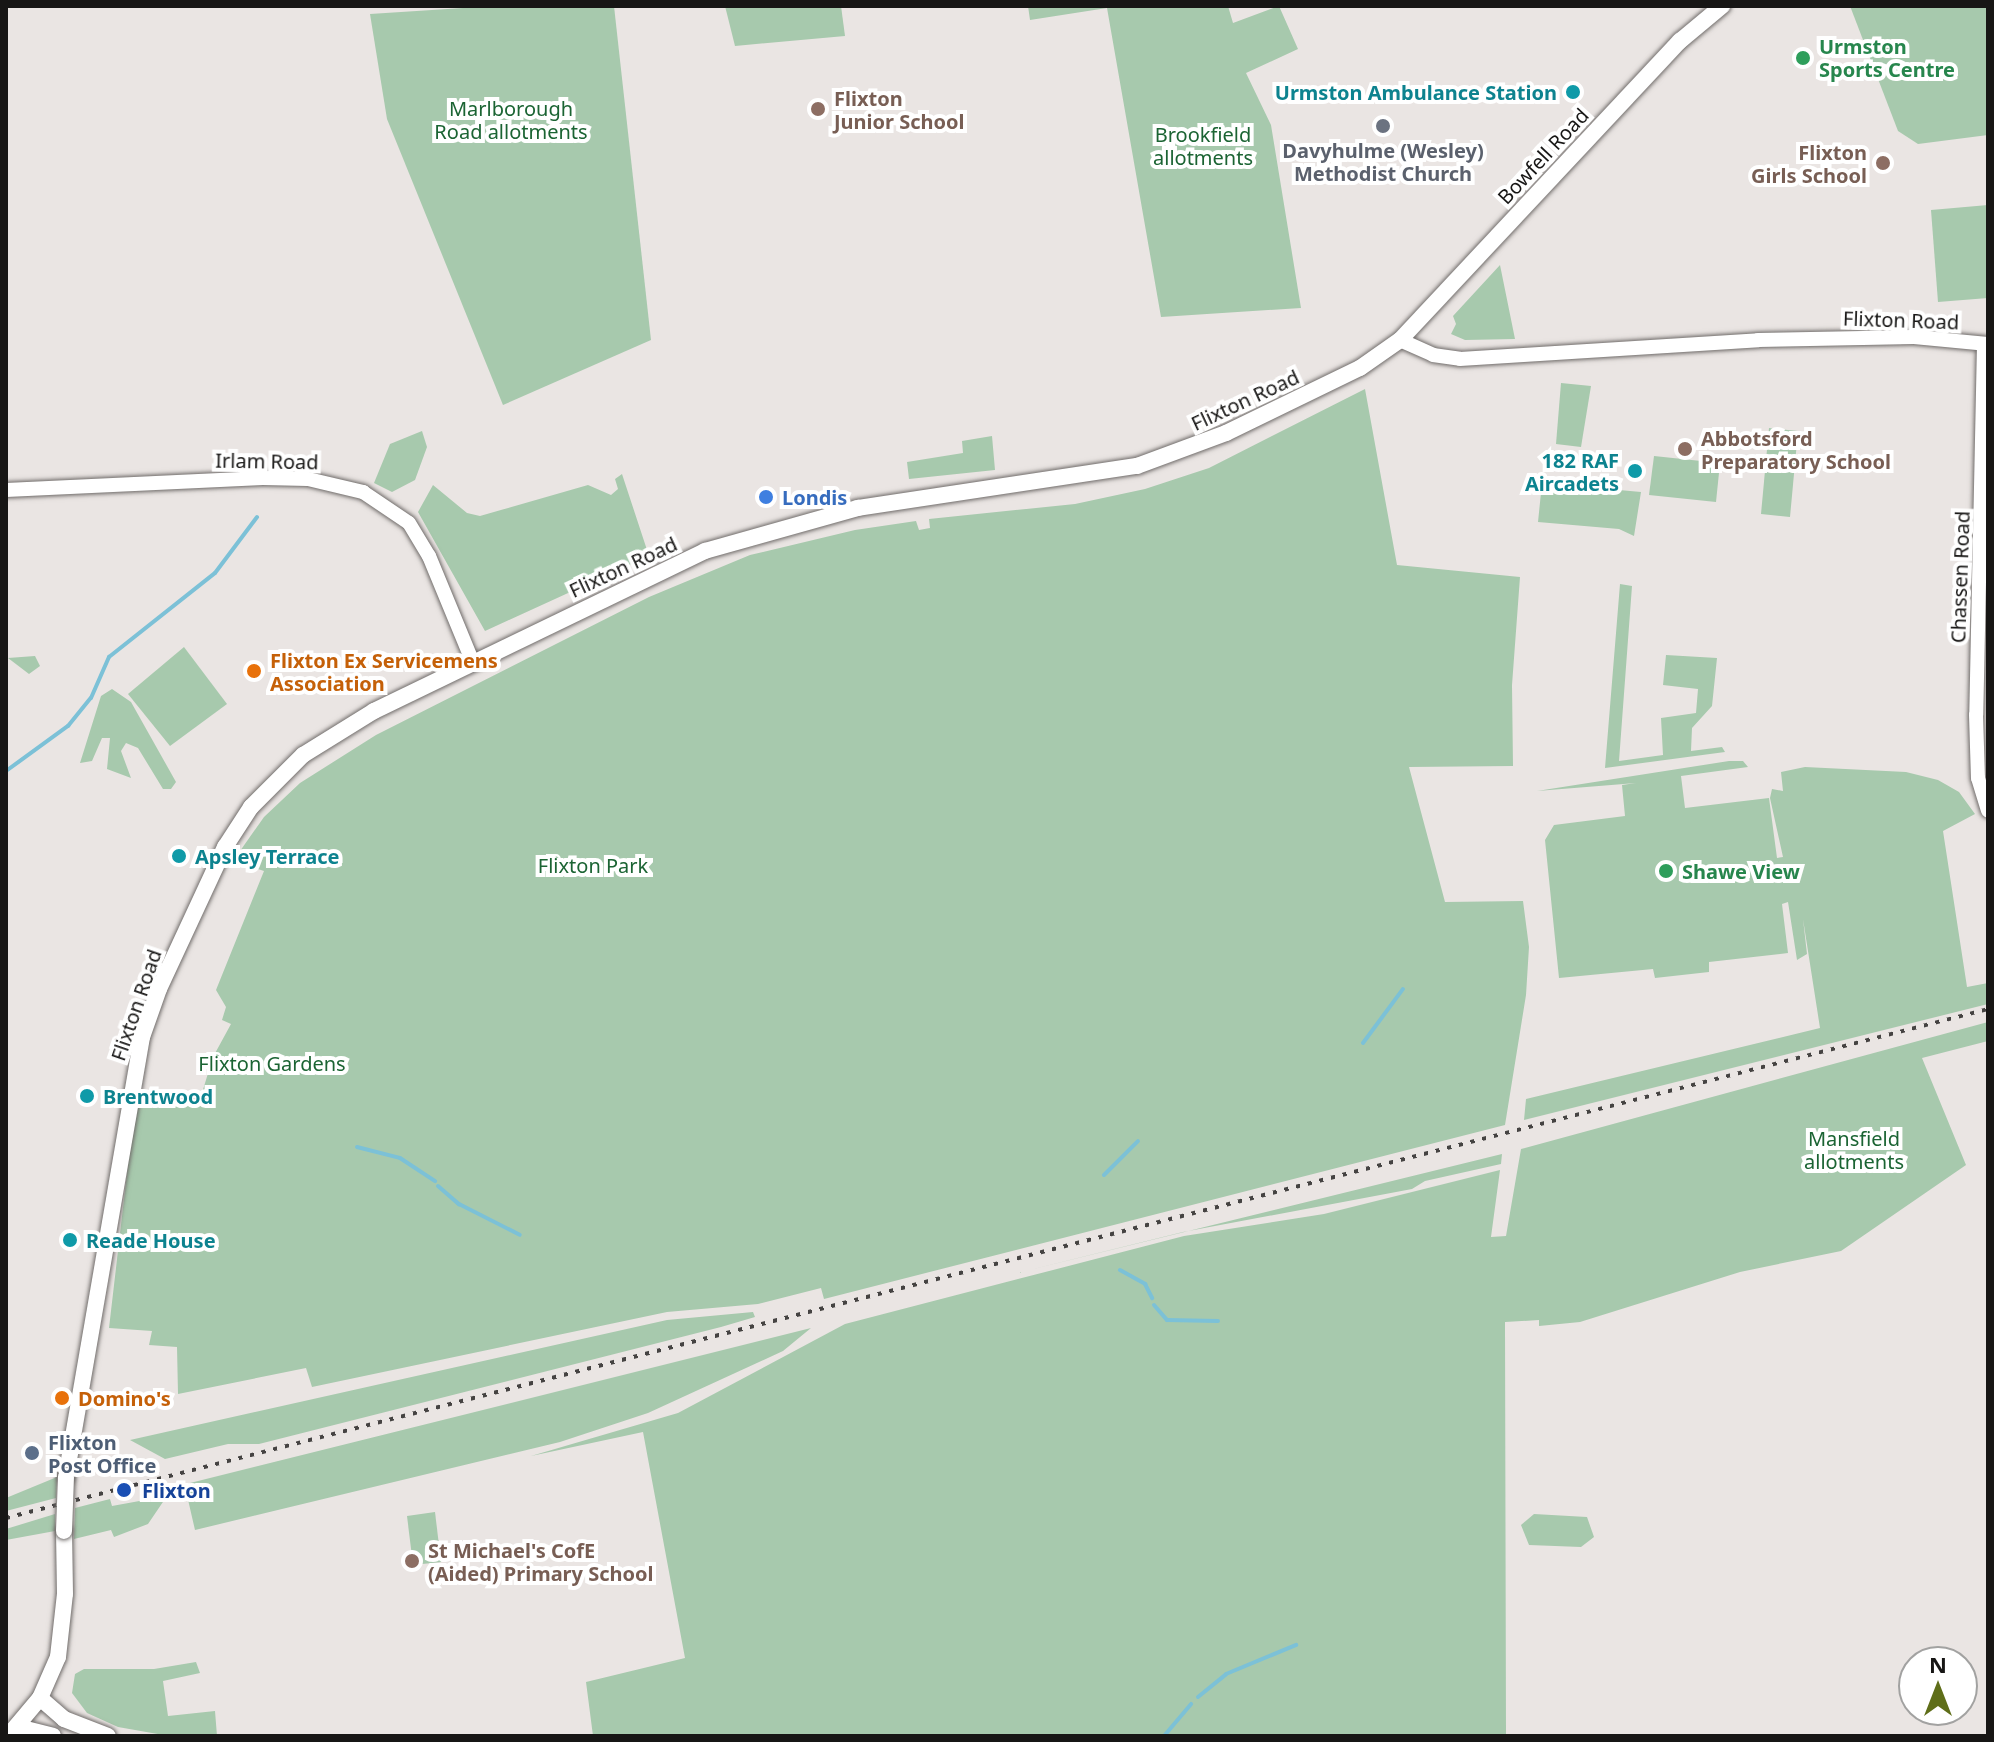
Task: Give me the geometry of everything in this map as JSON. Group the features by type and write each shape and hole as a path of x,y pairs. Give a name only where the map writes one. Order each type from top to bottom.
{"main road":[{"name":"Bowfell Road","path":"1400,340 1680,41 1722,6"},
{"name":"Flixton Road","path":"13,1731 40,1698 58,1657 65,1594 66,1477 132,1075 159,989 214,867 251,807 303,755 339,729 672,565 778,527 858,508 1074,479 1163,458 1348,374 1400,340"},
{"path":"40,1698 64,1719 108,1736"},
{"path":"13,1731 53,1736"}],"street":[{"name":"Flixton Road","path":"1400,340 1433,355 1460,359 1758,340 1914,337 1986,344"},
{"name":"Chassen Road","path":"1986,344 1976,715 1978,778 1988,810"},
{"name":"Irlam Road","path":"6,490 263,478 308,479 363,492 409,523 429,556 473,663"}],"green space":[{"name":"Marlborough Road allotments","path":"494,6 614,6 651,340 503,405 387,119 370,14"},
{"path":"725,6 841,6 845,36 735,46"},
{"name":"Brookfield allotments","path":"1028,6 1228,6 1233,23 1279,6 1298,49 1246,73 1271,125 1301,308 1161,317 1107,8 1030,20"},
{"path":"1850,6 1988,6 1988,135 1918,144 1898,131"},
{"path":"1988,205 1988,298 1938,302 1931,210"},
{"path":"1500,265 1515,339 1465,340 1451,334 1456,324 1453,316"},
{"path":"1561,383 1591,386 1581,447 1556,444"},
{"path":"1365,389 1397,565 1520,577 1512,685 1513,766 1409,767 1445,902 1523,901 1529,947 1526,995 1505,1125 824,1299 821,1288 758,1304 667,1312 312,1387 306,1368 178,1394 177,1347 149,1345 152,1331 109,1328 136,1096 198,1106 213,1057 231,1024 222,1020 226,1007 216,990 264,871 233,861 264,817 300,783 376,735 649,597 750,555 855,530 916,521 919,530 930,528 929,519 1075,504 1145,489 1209,468"},
{"path":"1769,428 1798,431 1790,517 1761,514"},
{"path":"422,431 427,447 415,480 392,492 374,483 390,444"},
{"path":"992,436 995,470 909,479 907,462 963,453 962,441"},
{"path":"1654,456 1720,463 1716,502 1649,495"},
{"path":"622,474 649,556 485,631 418,512 433,485 467,513 480,516 588,485 611,495 618,489 615,479"},
{"path":"1542,483 1641,492 1634,536 1619,529 1538,522"},
{"path":"1620,584 1632,586 1619,761 1663,755 1661,718 1696,713 1698,689 1663,685 1666,655 1717,658 1712,706 1692,728 1691,751 1722,747 1725,752 1605,768"},
{"path":"184,647 227,704 170,746 128,694"},
{"path":"35,656 40,666 29,674 8,658"},
{"path":"112,689 131,702 176,782 171,789 163,789 138,748 126,743 121,751 131,778 107,769 110,738 102,738 92,761 80,763 101,696"},
{"path":"1743,761 1748,767 1681,776 1685,808 1769,798 1777,858 1783,857 1770,798 1772,789 1783,791 1781,772 1805,767 1906,772 1938,780 1959,792 1975,814 1943,831 1967,987 1988,983 1988,1004 1524,1120 1526,1099 1820,1028 1803,919 1807,954 1797,960 1788,902 1782,904 1788,953 1709,962 1709,972 1655,978 1653,969 1559,978 1545,840 1554,825 1625,816 1622,785 1636,783 1537,791"},
{"name":"Mansfield allotments","path":"1988,1022 1988,1041 1922,1058 1966,1165 1841,1251 1740,1272 1580,1322 1539,1326 1539,1320 1505,1322 1506,1736 593,1736 586,1682 685,1658 643,1432 531,1456 678,1413 845,1324 1184,1236 1324,1214 1500,1170 1491,1237 1506,1236 1521,1149"},
{"path":"1502,1154 1501,1164 1425,1181 1412,1189 1188,1231"},
{"path":"753,1312 755,1317 721,1327 259,1444 228,1444 165,1459 130,1440 667,1320"},
{"path":"811,1328 783,1351 648,1413 560,1442 195,1530 186,1491 192,1489 190,1483"},
{"path":"57,1477 56,1498 6,1511 6,1498"},
{"path":"167,1496 148,1524 114,1537 111,1530 74,1539 75,1508 110,1499 112,1506"},
{"path":"435,1512 441,1562 413,1565 407,1516"},
{"path":"55,1514 55,1531 6,1540 6,1529"},
{"path":"1534,1514 1587,1517 1594,1537 1581,1547 1529,1545 1521,1525"},
{"path":"196,1662 200,1673 163,1681 168,1716 215,1711 217,1736 169,1736 118,1727 87,1713 72,1693 75,1674 84,1669 154,1669"}],"waterway":[{"path":"6,771 68,726 91,698 109,657 215,573 257,517"},
{"path":"1363,1043 1403,989"},
{"path":"1104,1175 1138,1141"},
{"path":"357,1147 400,1158 435,1181"},
{"path":"438,1186 459,1204 520,1235"},
{"path":"1120,1270 1145,1284 1152,1298"},
{"path":"1154,1305 1167,1320 1218,1321"},
{"path":"1198,1697 1226,1674 1296,1645"},
{"path":"1164,1736 1191,1704"}],"railway":[{"path":"6,1518 1988,1009"}],"place":[{"name":"Urmston Sports Centre","path":"1803,58"},
{"name":"Urmston Ambulance Station","path":"1573,92"},
{"name":"Flixton Junior School","path":"818,109"},
{"name":"Davyhulme (Wesley) Methodist Church","path":"1383,126"},
{"name":"Flixton Girls School","path":"1883,163"},
{"name":"Abbotsford Preparatory School","path":"1685,449"},
{"name":"182 RAF Aircadets","path":"1635,471"},
{"name":"Londis","path":"766,497"},
{"name":"Flixton Ex Servicemens Association","path":"254,671"},
{"name":"Apsley Terrace","path":"179,856"},
{"name":"Shawe View","path":"1666,871"},
{"name":"Brentwood","path":"87,1096"},
{"name":"Reade House","path":"70,1240"},
{"name":"Domino's","path":"62,1398"},
{"name":"Flixton Post Office","path":"32,1453"},
{"name":"Flixton","path":"124,1490"},
{"name":"St Michael's CofE (Aided) Primary School","path":"412,1561"}],"park label":[{"name":"Flixton Park","path":"593,865"},
{"name":"Flixton Gardens","path":"272,1063"}]}
